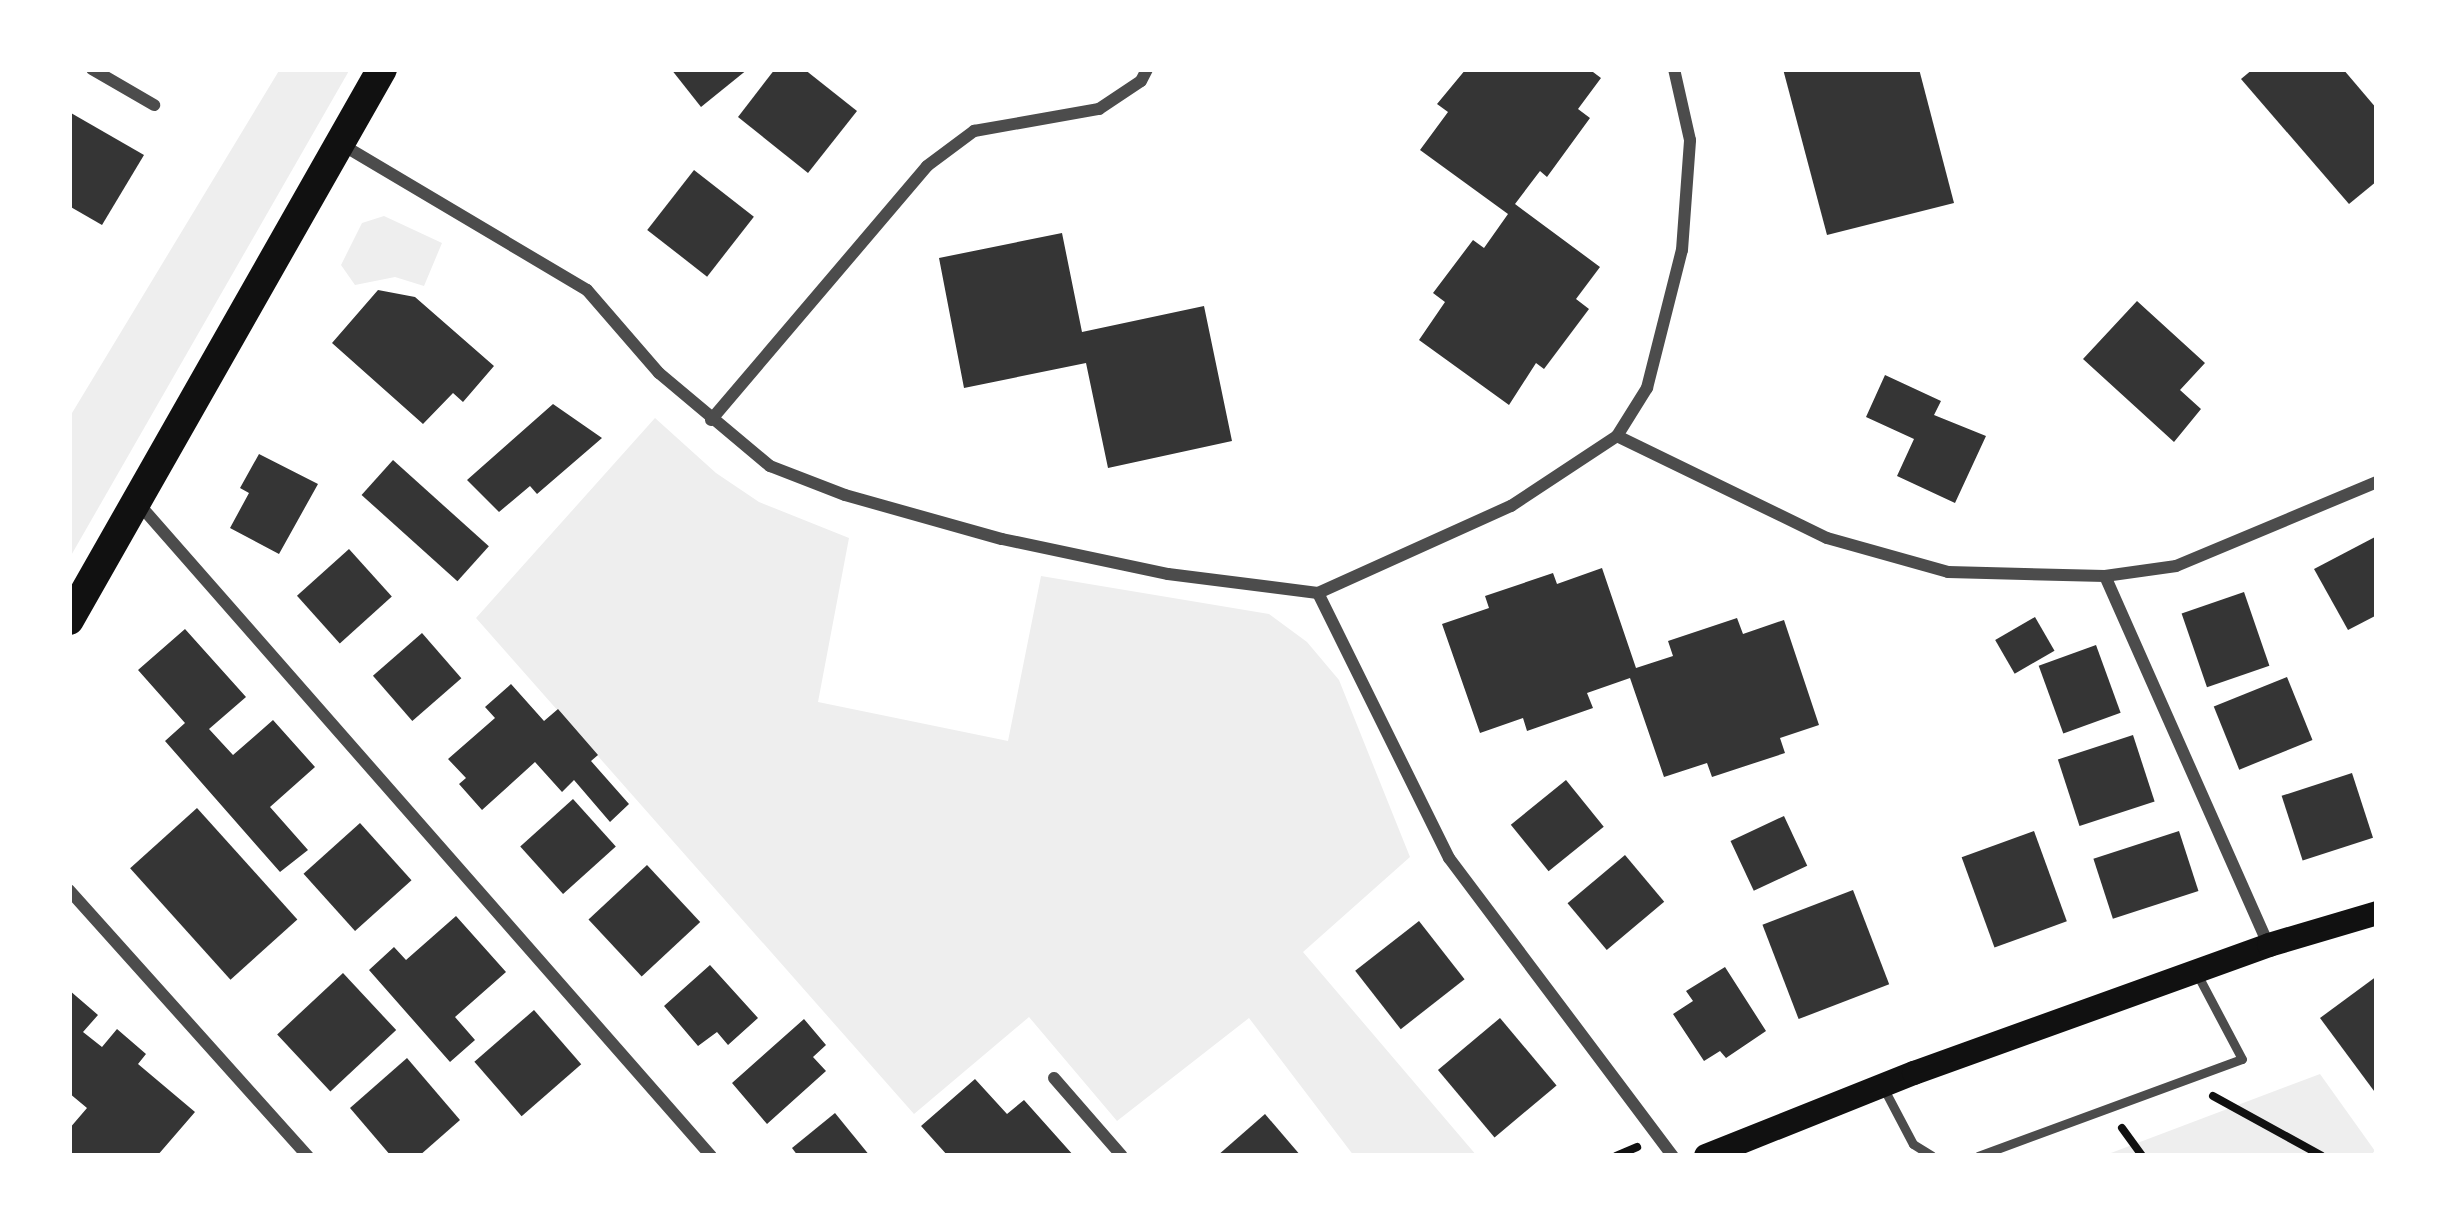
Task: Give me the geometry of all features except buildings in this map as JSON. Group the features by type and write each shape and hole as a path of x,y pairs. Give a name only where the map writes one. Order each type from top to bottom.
{"main road":[{"path":"69,620 382,69"},
{"path":"1706,1156 2195,971 2377,913"}],"street":[{"path":"92,69 154,105"},
{"path":"711,420 927,166 974,131 1099,109 1141,81 1147,69"},
{"path":"340,143 586,290 659,373 770,466 845,495 1002,539 1168,574 1318,592 1511,506 1617,436 1647,388 1682,250 1690,140 1674,69"},
{"path":"1617,436 1827,538 1948,572 2105,577 2176,566 2375,488"},
{"path":"136,500 711,1156"},
{"path":"2105,577 2269,945"},
{"path":"1318,592 1449,858 1673,1156"},
{"path":"69,890 308,1156"},
{"path":"1054,1078 1122,1156"}],"lane":[{"path":"1978,1156 2242,1059 2195,971"},
{"path":"1882,1086 1913,1144 1932,1156"}],"path":[{"path":"2184,1080 2322,1156"}],"shaded area":[{"path":"280,69 350,69 69,559 69,418"},
{"path":"384,216 442,243 424,286 395,277 355,285 341,265 362,223"},
{"path":"655,418 716,473 759,502 849,538 818,702 1008,741 1041,576 1269,614 1307,642 1339,680 1410,857 1303,952 1477,1156 1354,1156 1249,1018 1117,1121 1029,1017 914,1114 476,618"},
{"path":"2320,1074 2375,1151 2369,1156 2103,1156"}]}
